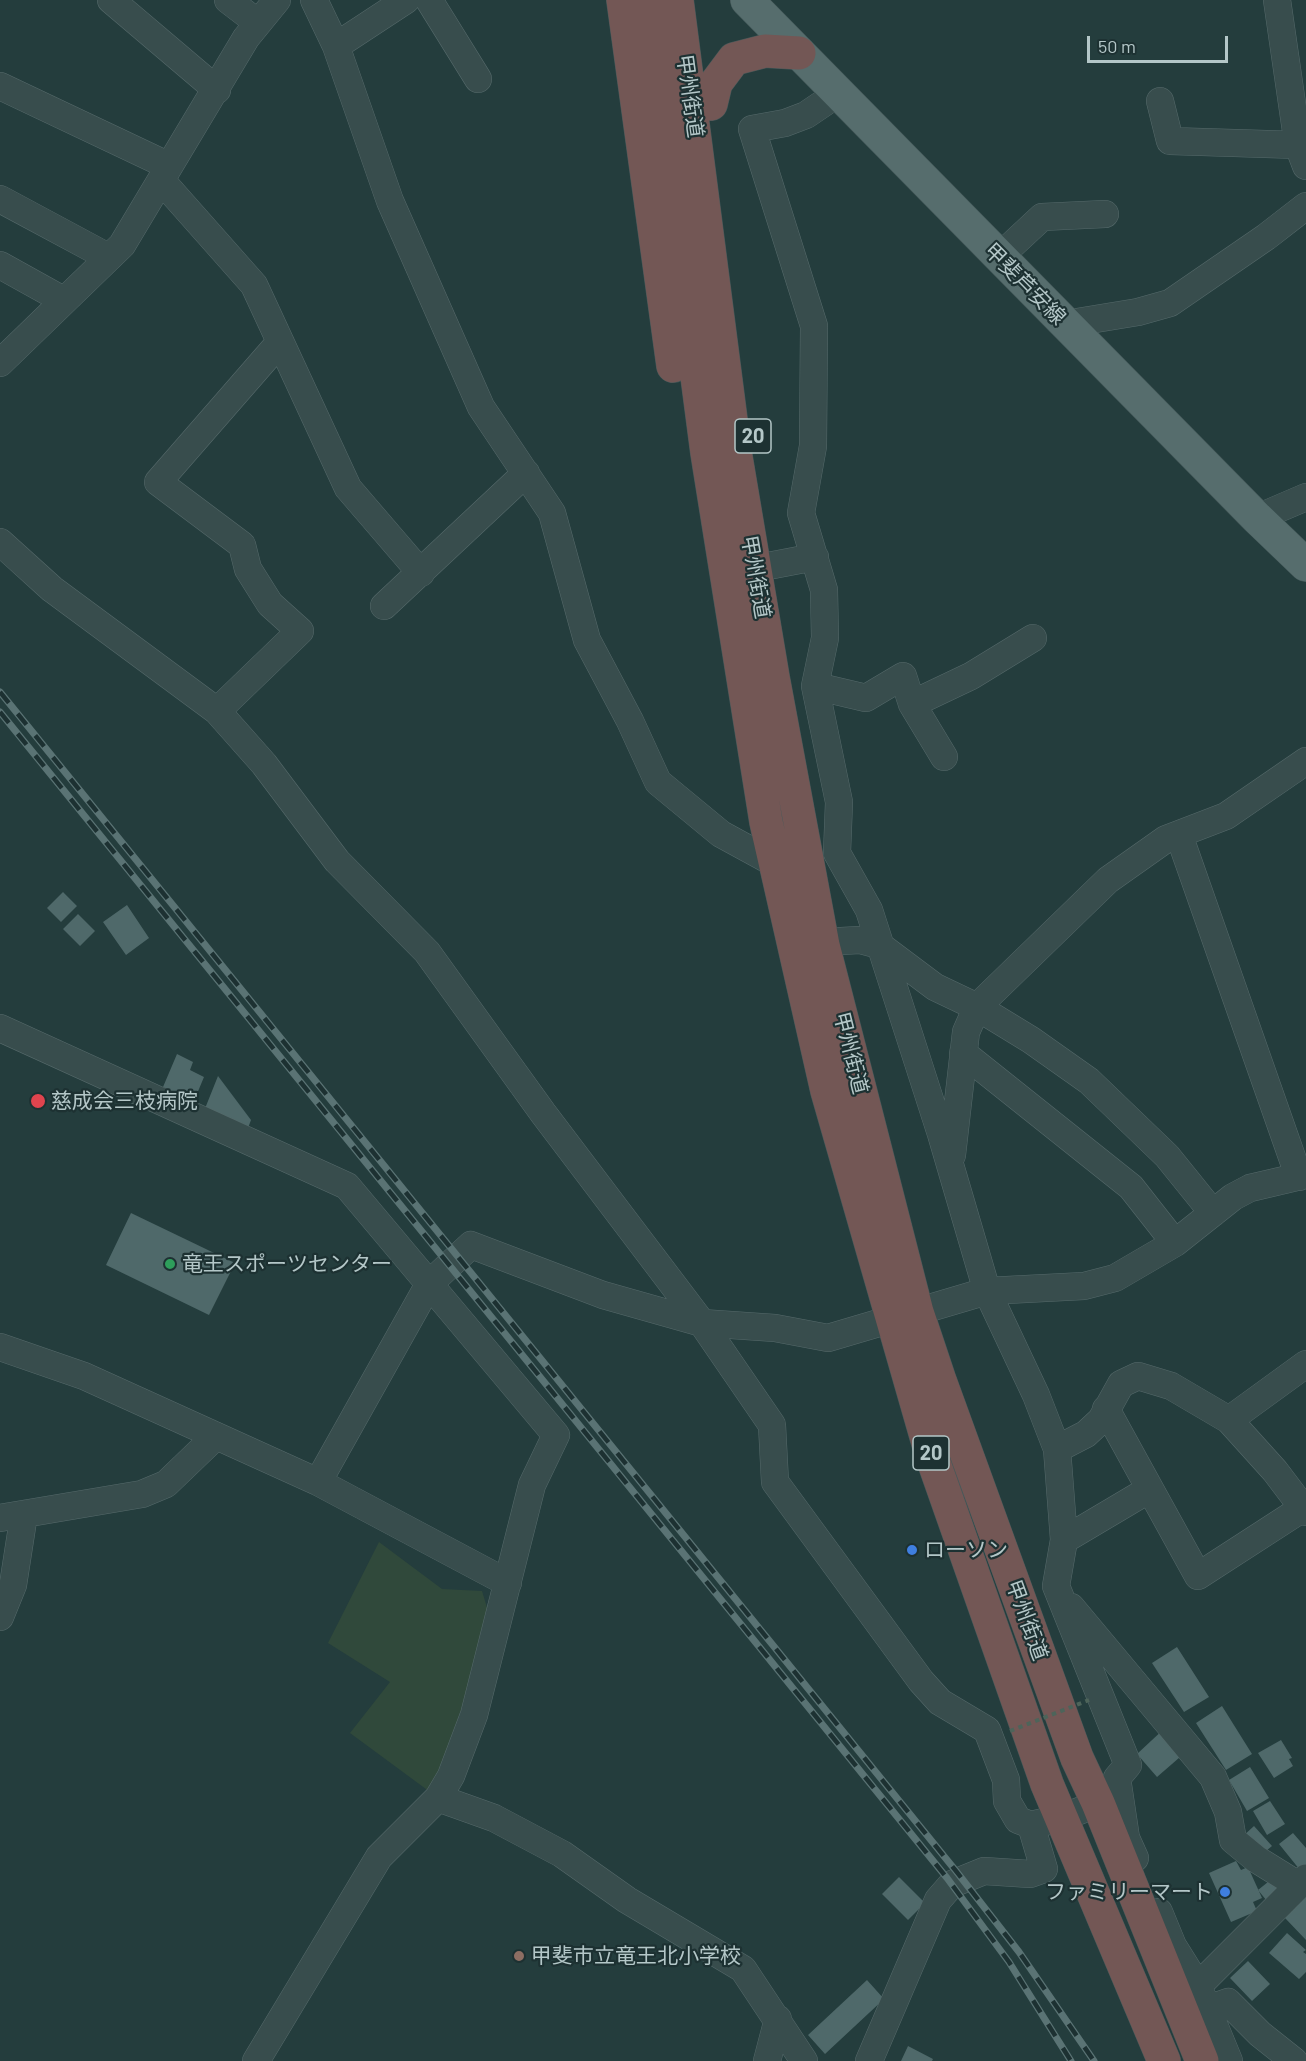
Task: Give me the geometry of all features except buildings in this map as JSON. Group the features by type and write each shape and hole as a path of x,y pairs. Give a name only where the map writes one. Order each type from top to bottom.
{"highway":[{"name":"甲州街道","path":"624,0 682,428 734,746 766,822"},
{"name":"甲州街道","path":"648,0 721,452 824,945 905,1316 932,1457 1047,1784 1046,1821 1164,2061"},
{"name":"甲州街道","path":"677,0 721,452 766,822 827,1091 905,1316 1077,1758 1108,1791 1194,1998 1202,2061"},
{"name":"20","path":"695,0 711,104 768,566 808,784 811,818 809,872"},
{"path":"711,104 716,83 734,59 765,51 799,54"}],"main road":[{"name":"甲斐芦安線","path":"747,0 837,94 1306,565"}],"street":[{"path":"111,0 217,90"},
{"path":"228,0 258,23"},
{"path":"0,363 122,245 217,90 246,38 277,0"},
{"path":"314,0 336,46 390,201 481,406 552,513 587,640 630,721 658,782 721,834 776,864"},
{"path":"336,46 406,0"},
{"path":"429,0 478,79"},
{"path":"1160,101 1170,141 1302,156 1277,0"},
{"path":"0,86 165,173 254,285 348,489 421,573"},
{"path":"0,542 52,589 217,711 264,764 337,861 428,952 543,1113 702,1323 772,1425 775,1482 921,1682 940,1702 987,1730 1006,1780 1007,1801 1018,1820 1046,1821 1108,1791 1128,1765 1058,1591 1064,1540 1057,1449 1036,1395 987,1291 951,1167 869,910 837,853 839,802 815,686 825,638 824,590 801,513 813,446 814,326 752,129 785,123 806,115 837,94"},
{"path":"0,199 108,257"},
{"path":"1065,324 1138,312 1170,303 1266,237 1306,206"},
{"path":"999,257 1042,217 1105,214"},
{"path":"0,265 63,300"},
{"path":"217,711 300,631 270,604 248,569 242,545 158,482 280,342"},
{"path":"384,606 525,473"},
{"path":"1257,518 1306,497"},
{"path":"768,566 815,558"},
{"path":"912,704 971,676 1033,639"},
{"path":"815,686 866,698 903,676 912,704 944,757"},
{"path":"951,1167 966,1032 977,1007 1108,880 1166,839 1179,836 1226,816 1304,766"},
{"path":"318,1482 429,1284 471,1245 603,1295 702,1323 775,1328 828,1338 987,1291 1084,1286 1115,1278 1175,1243 1250,1188 1303,1176 1179,836"},
{"path":"824,945 841,940 860,940 879,945 935,987 977,1007 1031,1040 1089,1081 1167,1156 1213,1213"},
{"path":"1,1032 347,1186 556,1436 532,1485 474,1715 451,1776 438,1798 379,1857 256,2061"},
{"path":"963,1053 1131,1187 1175,1243"},
{"path":"0,1347 84,1376 318,1482 508,1583"},
{"path":"1229,1420 1306,1364"},
{"path":"1057,1449 1086,1434 1101,1420 1106,1409 1121,1384 1138,1376 1170,1386 1229,1420 1275,1471 1304,1510 1198,1576 1106,1409"},
{"path":"0,1617 13,1586 12,1516 142,1494 166,1484 216,1436"},
{"path":"1064,1540 1150,1489"},
{"path":"1058,1591 1213,1777 1228,1812 1233,1839 1256,1860 1302,1881 1194,1998"},
{"path":"438,1798 494,1818 562,1854 627,1900 743,1968 804,2061"},
{"path":"869,2061 938,1900 952,1884 984,1871 1030,1874 1044,1869 1046,1821"},
{"path":"1194,1998 1229,2061"},
{"path":"1194,1998 1228,2002 1260,2034 1294,2061"},
{"path":"767,2061 778,2019"}],"path":[{"path":"1010,1731 1089,1700"}],"green space":[{"path":"379,1542 442,1589 482,1591 492,1624 467,1709 430,1792 350,1733 390,1682 328,1643"}],"railway":[{"path":"0,692 956,1871 1019,1952 1094,2061"},
{"path":"0,712 947,1878 1009,1962 1071,2061"}],"place":[{"name":"慈成会三枝病院","path":"38,1101"},
{"name":"竜王スポーツセンター","path":"170,1264"},
{"name":"ローソン","path":"912,1550"},
{"name":"ファミリーマート","path":"1225,1892"},
{"name":"甲斐市立竜王北小学校","path":"519,1956"}]}
